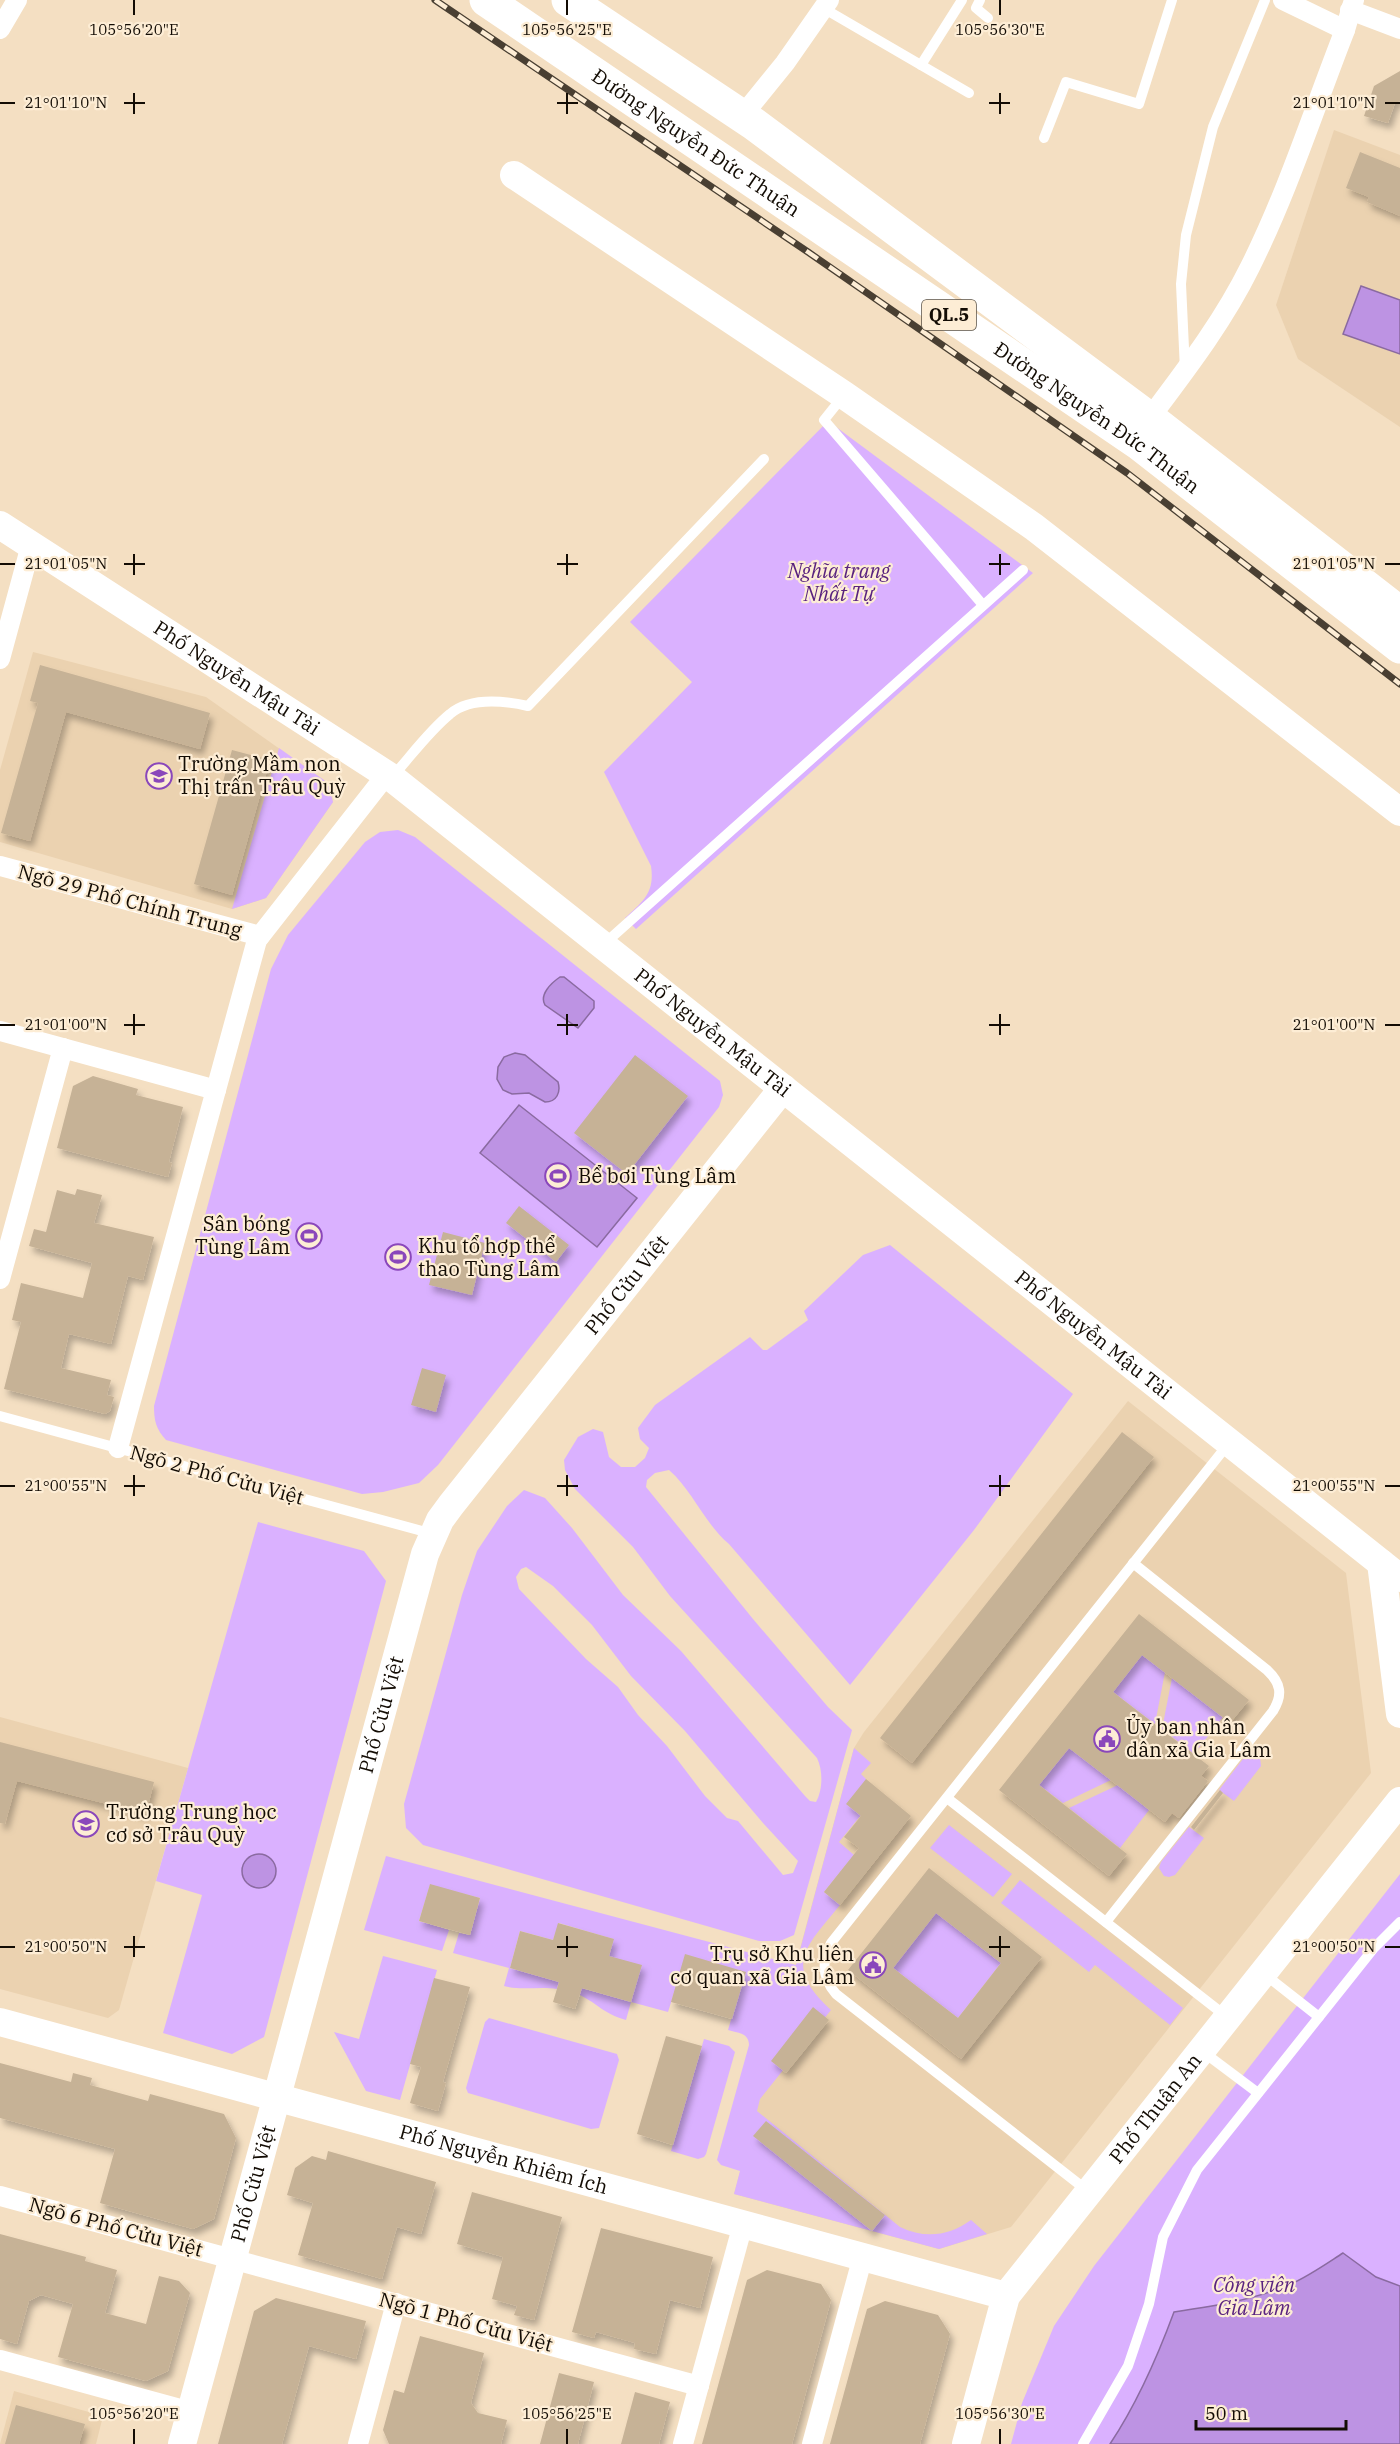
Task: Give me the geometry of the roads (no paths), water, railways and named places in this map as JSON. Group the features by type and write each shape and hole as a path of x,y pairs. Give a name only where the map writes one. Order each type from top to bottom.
{"highway":[{"name":"Đường Nguyễn Đức Thuận","path":"486,0 1138,443 1400,647"},
{"name":"Đường Nguyễn Đức Thuận","path":"568,0 742,116 1149,419 1400,613"}],"street":[{"path":"0,29 17,0"},
{"path":"1283,0 1345,30"},
{"path":"742,116 785,63 826,4"},
{"path":"1149,419 1224,313 1250,268 1271,221 1345,30 1352,5 1400,29"},
{"path":"514,175 844,395 1042,534 1400,812"},
{"name":"Phố Nguyễn Mậu Tài","path":"0,525 390,776 1391,1571"},
{"path":"0,659 31,545"},
{"path":"118,1448 260,936 390,776"},
{"name":"Ngõ 29 Phố Chính Trung","path":"0,866 260,936"},
{"path":"0,1031 216,1090"},
{"path":"0,1279 4,1247 63,1048"},
{"name":"Phố Cửu Việt","path":"182,2444 425,1554 433,1534 458,1496 783,1088"},
{"path":"1391,1571 1400,1714"},
{"name":"Phố Thuận An","path":"966,2444 1006,2296 1400,1801"},
{"name":"Phố Nguyễn Khiêm Ích","path":"0,2022 1006,2296"},
{"name":"Ngõ 6 Phố Cửu Việt","path":"0,2196 233,2259"},
{"path":"683,2444 743,2224"},
{"path":"812,2444 863,2256"},
{"name":"Ngõ 1 Phố Cửu Việt","path":"233,2259 699,2385"},
{"path":"358,2444 396,2303"},
{"path":"0,2360 191,2412"}],"lane":[{"path":"921,65 962,0"},
{"path":"980,0 976,8 988,18"},
{"path":"1044,138 1066,82 1139,104 1172,0"},
{"path":"1185,370 1181,284 1186,235 1213,128 1265,0"},
{"path":"826,4 969,93"},
{"path":"844,395 824,420 983,605"},
{"path":"390,776 451,712 464,706 480,703 515,703 528,706 764,459"},
{"path":"603,945 1023,570"},
{"name":"Ngõ 2 Phố Cửu Việt","path":"0,1416 433,1534"},
{"path":"1089,2192 836,1994 824,1974 824,1963 831,1943 1230,1443"},
{"path":"1106,1922 1273,1711 1280,1694 1279,1685 1267,1670 1133,1563"},
{"path":"947,1798 1228,2018"},
{"path":"1083,2444 1128,2366 1149,2304 1164,2237 1197,2170 1374,1948 1400,1922"},
{"path":"1263,1973 1319,2017"},
{"path":"1202,2051 1258,2093"}],"railway":[{"path":"435,0 808,252 1127,473 1400,684"}],"place":[{"name":"Trường Mầm non Thị trấn Trâu Quỳ","path":"159,776"},
{"name":"Bể bơi Tùng Lâm","path":"558,1176"},
{"name":"Sân bóng Tùng Lâm","path":"309,1236"},
{"name":"Khu tổ hợp thể thao Tùng Lâm","path":"398,1257"},
{"name":"Ủy ban nhân dân xã Gia Lâm","path":"1107,1739"},
{"name":"Trường Trung học cơ sở Trâu Quỳ","path":"86,1824"},
{"name":"Trụ sở Khu liên cơ quan xã Gia Lâm","path":"873,1965"}],"park label":[{"name":"Nghĩa trang Nhất Tự","path":"839,582"},
{"name":"Công viên Gia Lâm","path":"1254,2296"}]}
